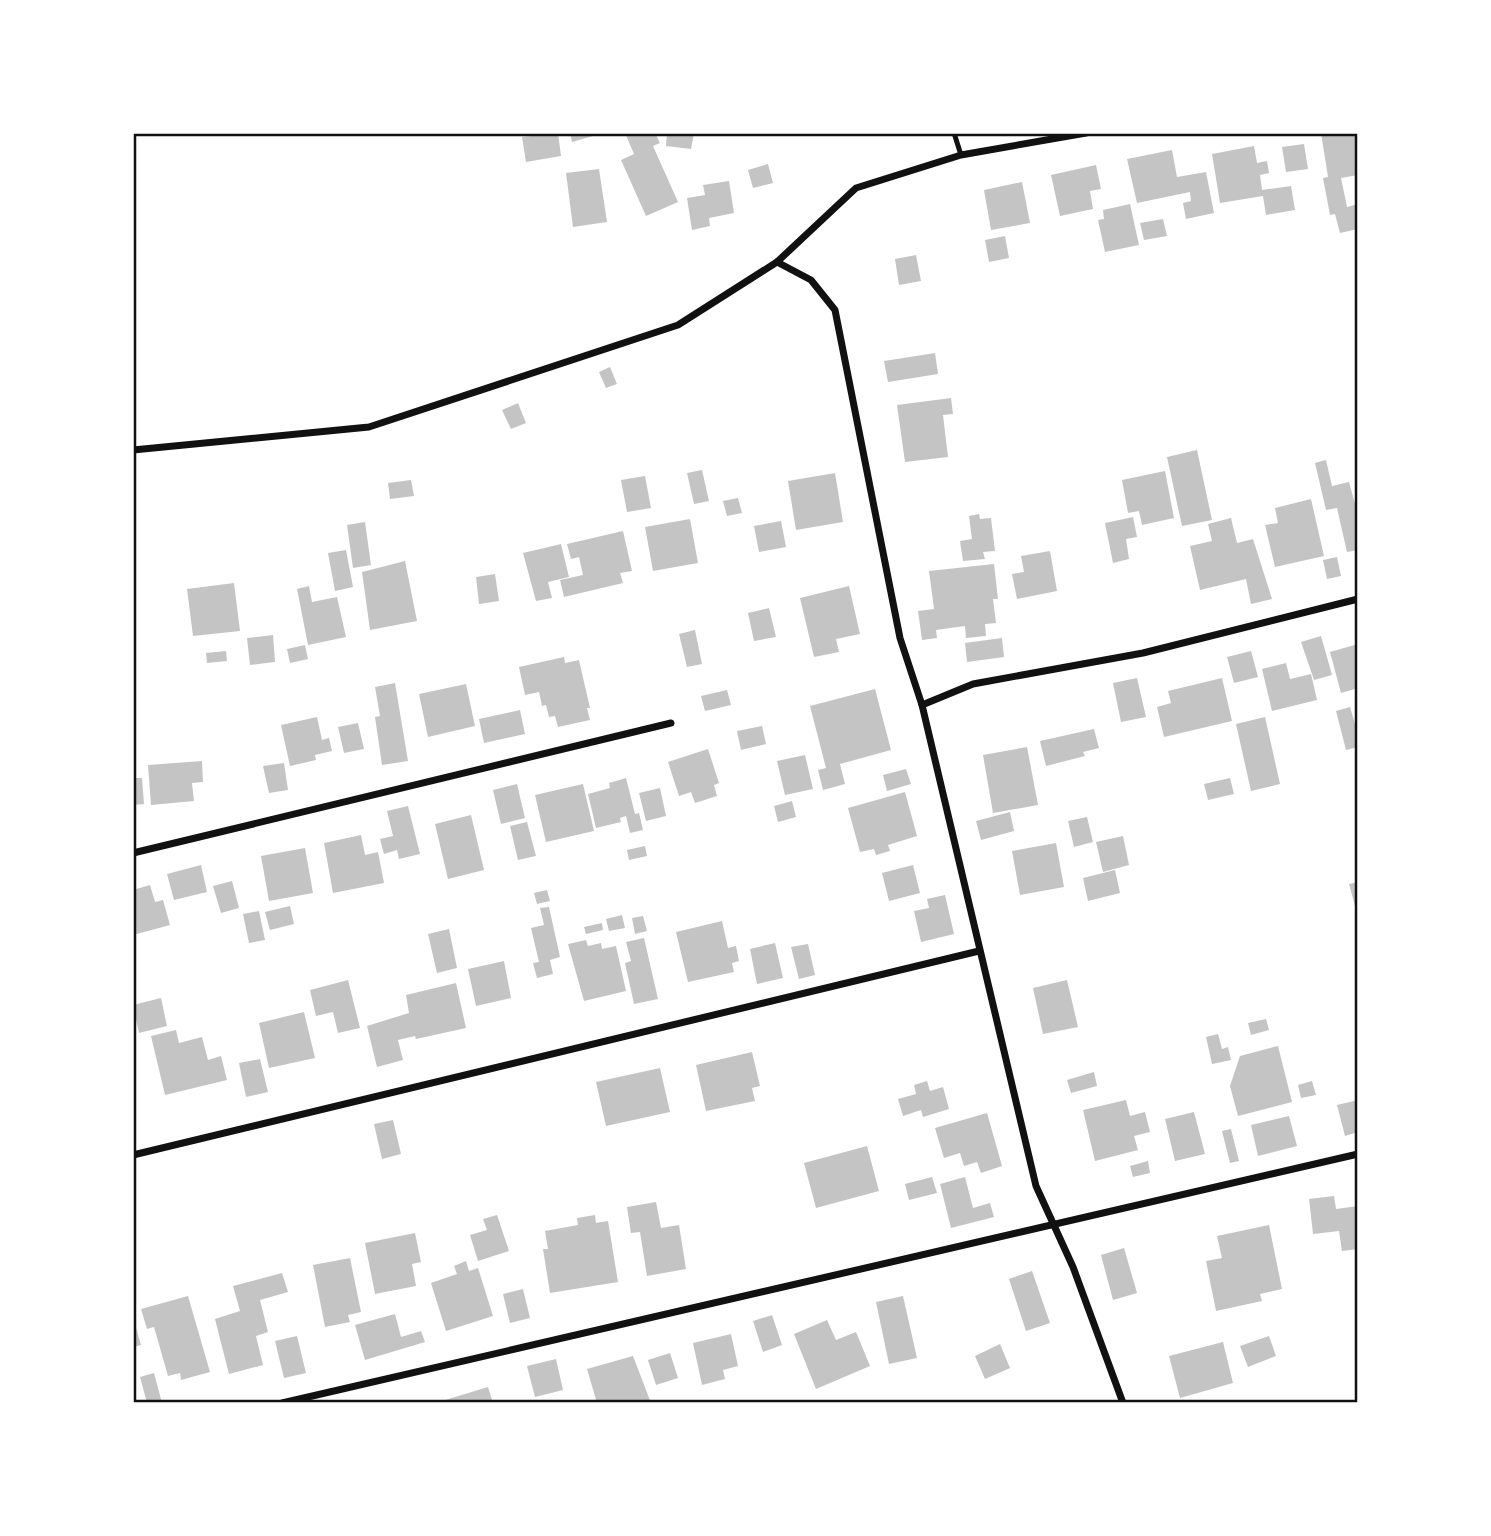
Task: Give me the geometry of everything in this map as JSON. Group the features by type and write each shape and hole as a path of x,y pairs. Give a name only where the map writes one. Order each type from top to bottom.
{"street":[{"path":"133,450 369,426 678,324 777,262 856,188 961,155 1086,133"},
{"path":"777,262 811,280 835,310 900,638 922,705 1036,1186 1073,1267 1123,1403"},
{"path":"922,705 973,684 1143,653 1358,599"},
{"path":"133,853 671,723"},
{"path":"133,1155 979,951"},
{"path":"282,1403 1358,1154"}],"lane":[{"path":"954,133 961,155"}],"building":[{"path":"558,133 561,156 526,162 522,137"},
{"path":"570,133 600,133 600,134 572,142"},
{"path":"625,133 655,133 660,143 653,146 678,202 646,216 621,160 634,154"},
{"path":"667,133 694,133 691,149 666,146"},
{"path":"1321,133 1358,133 1358,175 1341,178 1347,207 1358,204 1358,229 1340,233 1335,214 1330,215 1323,178 1328,177"},
{"path":"1304,144 1308,169 1286,172 1282,147"},
{"path":"1254,146 1257,163 1267,161 1269,173 1260,175 1262,190 1291,186 1295,210 1266,215 1263,196 1220,203 1212,154"},
{"path":"1172,150 1177,177 1206,172 1214,213 1186,219 1183,203 1191,201 1190,192 1137,203 1127,159"},
{"path":"768,164 773,183 753,188 748,170"},
{"path":"1096,165 1101,189 1090,191 1093,209 1060,216 1051,175"},
{"path":"599,169 607,222 573,227 566,173"},
{"path":"729,181 734,213 709,218 710,226 692,230 687,198 705,195 703,185"},
{"path":"1022,182 1030,223 991,230 984,190"},
{"path":"1130,204 1139,245 1105,252 1098,220 1104,219 1103,210"},
{"path":"1163,219 1167,236 1144,240 1140,223"},
{"path":"1005,236 1009,258 989,262 985,240"},
{"path":"916,255 921,281 899,285 895,259"},
{"path":"935,353 938,374 888,382 884,361"},
{"path":"610,367 617,384 606,388 599,372"},
{"path":"951,398 953,414 943,415 948,457 905,462 897,405"},
{"path":"518,403 526,423 511,429 502,410"},
{"path":"1197,450 1212,520 1182,526 1167,457"},
{"path":"1326,460 1332,486 1349,482 1355,504 1358,503 1358,550 1347,552 1337,508 1326,510 1315,463"},
{"path":"702,470 709,501 694,504 687,473"},
{"path":"1165,471 1174,518 1142,525 1139,511 1128,513 1122,480"},
{"path":"835,473 843,522 796,530 788,481"},
{"path":"645,476 651,508 627,512 621,480"},
{"path":"411,480 414,496 390,499 388,483"},
{"path":"738,498 742,513 727,516 723,501"},
{"path":"1311,499 1324,556 1275,567 1265,525 1278,523 1275,508"},
{"path":"979,514 980,519 991,518 995,551 983,552 985,559 963,561 960,541 972,539 969,516"},
{"path":"1133,517 1137,537 1126,539 1129,559 1113,563 1105,523"},
{"path":"1231,518 1237,543 1253,539 1272,599 1251,604 1246,579 1200,590 1190,546 1212,541 1208,524"},
{"path":"690,519 698,563 653,571 645,527"},
{"path":"781,521 786,547 759,552 754,526"},
{"path":"365,522 371,565 353,568 347,525"},
{"path":"623,531 632,571 620,573 623,583 564,597 560,580 583,575 579,557 571,559 567,544"},
{"path":"561,544 569,577 548,582 552,598 536,601 523,553"},
{"path":"346,550 353,587 335,591 328,553"},
{"path":"1050,551 1057,591 1017,599 1012,574 1024,572 1021,556"},
{"path":"1337,557 1341,576 1327,579 1323,560"},
{"path":"405,561 417,621 370,630 362,572"},
{"path":"994,564 998,599 993,599 996,623 985,624 986,636 966,638 965,626 936,630 937,638 922,640 918,611 934,609 929,571"},
{"path":"495,574 499,601 479,604 476,577"},
{"path":"234,583 240,631 193,636 187,589"},
{"path":"309,586 312,602 337,597 346,637 308,645 297,589"},
{"path":"849,586 860,634 836,639 839,652 814,657 800,598"},
{"path":"769,608 776,637 754,641 748,613"},
{"path":"695,630 702,664 687,667 679,634"},
{"path":"273,635 275,662 250,665 247,638"},
{"path":"1321,636 1332,675 1314,680 1301,642"},
{"path":"1002,638 1004,657 967,662 965,643"},
{"path":"1358,644 1358,688 1341,693 1330,652"},
{"path":"305,645 308,659 290,663 287,649"},
{"path":"226,651 227,661 207,663 206,653"},
{"path":"1251,651 1258,677 1234,683 1227,657"},
{"path":"564,657 565,663 579,660 590,708 587,708 590,720 558,727 555,716 549,717 546,705 542,706 539,692 525,695 519,667"},
{"path":"1286,663 1290,679 1311,674 1317,700 1272,711 1262,669"},
{"path":"1137,678 1146,717 1121,722 1113,683"},
{"path":"1222,678 1232,721 1164,737 1157,707 1171,703 1168,691"},
{"path":"395,683 408,761 382,765 375,717 380,716 375,687"},
{"path":"466,684 475,726 428,737 419,694"},
{"path":"875,689 891,750 840,764 845,784 823,790 818,770 826,768 810,706"},
{"path":"727,690 731,705 705,711 701,696"},
{"path":"1350,707 1355,724 1358,723 1358,747 1346,750 1336,711"},
{"path":"520,710 525,734 484,743 479,719"},
{"path":"317,717 322,740 329,738 332,751 315,755 316,760 290,766 281,725"},
{"path":"1265,717 1280,784 1251,791 1236,724"},
{"path":"358,723 364,749 344,753 338,727"},
{"path":"762,726 766,744 741,750 737,731"},
{"path":"1094,729 1099,748 1083,752 1085,756 1046,766 1040,741"},
{"path":"1027,747 1038,805 993,813 983,755"},
{"path":"708,749 719,783 714,785 717,796 695,803 691,792 679,796 668,762"},
{"path":"805,755 813,789 785,795 777,761"},
{"path":"202,761 203,782 192,783 194,801 151,805 148,765"},
{"path":"284,763 288,790 269,793 263,766"},
{"path":"906,769 911,784 887,791 883,775"},
{"path":"133,778 142,778 144,804 133,805"},
{"path":"626,778 635,814 639,813 643,830 630,833 626,816 620,818 621,822 596,828 588,794 610,788 609,783"},
{"path":"1230,778 1234,794 1208,800 1204,784"},
{"path":"517,784 525,818 501,824 493,790"},
{"path":"583,784 594,831 546,842 535,795"},
{"path":"660,788 666,816 646,821 639,793"},
{"path":"905,792 917,836 888,845 890,851 876,855 874,849 860,852 848,808"},
{"path":"792,801 796,817 778,822 774,806"},
{"path":"408,806 420,854 399,859 397,850 384,854 380,839 393,836 387,811"},
{"path":"1010,812 1014,831 981,840 976,821"},
{"path":"471,815 484,870 448,879 435,824"},
{"path":"1087,817 1093,842 1074,847 1068,821"},
{"path":"527,822 536,856 518,860 510,826"},
{"path":"361,835 365,855 378,852 384,883 333,893 324,843"},
{"path":"1123,836 1129,865 1103,872 1096,842"},
{"path":"1056,843 1064,887 1020,895 1012,851"},
{"path":"645,846 647,856 629,860 627,850"},
{"path":"305,848 313,893 269,901 261,856"},
{"path":"201,865 207,892 174,900 167,874"},
{"path":"913,865 920,893 889,901 882,873"},
{"path":"1115,870 1120,893 1088,901 1083,878"},
{"path":"232,881 239,908 221,913 213,886"},
{"path":"1358,882 1358,905 1355,906 1349,884"},
{"path":"150,885 155,902 163,900 170,925 133,935 133,890"},
{"path":"547,890 550,901 537,904 534,893"},
{"path":"945,895 954,934 921,942 914,911 929,908 927,899"},
{"path":"290,906 294,924 270,930 265,912"},
{"path":"549,907 560,957 550,960 553,974 537,978 533,963 539,962 531,928 544,925 540,908"},
{"path":"259,911 265,940 249,943 243,914"},
{"path":"622,915 625,928 609,931 606,919"},
{"path":"643,916 647,931 635,934 632,918"},
{"path":"722,921 728,948 736,946 739,961 732,963 734,972 688,982 676,932"},
{"path":"602,923 603,930 586,934 584,927"},
{"path":"449,929 457,968 437,973 428,934"},
{"path":"644,938 658,999 634,1004 625,963 631,961 626,942"},
{"path":"586,940 588,946 601,943 602,949 616,946 626,991 584,1001 568,944"},
{"path":"775,943 783,978 757,984 750,949"},
{"path":"808,944 815,975 799,979 791,947"},
{"path":"504,961 511,998 476,1006 468,969"},
{"path":"348,980 360,1028 338,1033 333,1012 316,1016 310,990"},
{"path":"1067,980 1078,1027 1043,1034 1033,988"},
{"path":"456,983 466,1028 416,1039 415,1036 398,1040 403,1060 377,1067 367,1026 409,1013 406,995"},
{"path":"161,998 167,1026 139,1033 133,1005"},
{"path":"304,1012 315,1058 269,1068 259,1023"},
{"path":"1266,1019 1269,1030 1251,1035 1248,1023"},
{"path":"176,1030 179,1043 202,1037 208,1060 221,1056 227,1080 165,1095 151,1036"},
{"path":"1218,1034 1222,1049 1228,1047 1231,1060 1212,1064 1206,1037"},
{"path":"1278,1046 1292,1102 1238,1116 1230,1086 1240,1056"},
{"path":"752,1052 760,1086 752,1088 755,1101 706,1111 696,1065"},
{"path":"260,1059 268,1092 246,1097 239,1063"},
{"path":"660,1068 670,1112 606,1126 596,1082"},
{"path":"1094,1072 1097,1086 1071,1093 1067,1080"},
{"path":"927,1081 930,1091 943,1087 949,1109 923,1117 921,1110 903,1116 898,1099 916,1094 914,1085"},
{"path":"1312,1081 1316,1095 1301,1098 1298,1085"},
{"path":"1126,1100 1130,1116 1145,1112 1150,1132 1134,1136 1138,1150 1095,1161 1083,1110"},
{"path":"1358,1100 1358,1132 1345,1136 1337,1105"},
{"path":"1194,1112 1205,1154 1175,1161 1165,1119"},
{"path":"987,1113 1002,1166 981,1173 977,1162 964,1166 960,1153 944,1158 935,1128"},
{"path":"1289,1116 1297,1146 1258,1156 1251,1125"},
{"path":"393,1120 401,1154 382,1159 374,1124"},
{"path":"1231,1129 1239,1161 1230,1163 1222,1131"},
{"path":"867,1146 879,1191 816,1208 804,1163"},
{"path":"1148,1161 1150,1173 1133,1177 1130,1166"},
{"path":"932,1177 937,1193 909,1200 905,1184"},
{"path":"965,1177 973,1208 990,1203 994,1217 951,1228 940,1184"},
{"path":"1334,1196 1336,1209 1358,1206 1358,1249 1342,1251 1339,1231 1313,1234 1309,1199"},
{"path":"656,1202 661,1228 679,1225 686,1269 647,1276 640,1232 631,1233 627,1207"},
{"path":"497,1215 509,1251 478,1261 470,1235 487,1230 483,1219"},
{"path":"595,1215 596,1223 608,1221 618,1282 550,1293 543,1249 548,1249 545,1231 578,1225 577,1218"},
{"path":"1269,1225 1282,1289 1260,1294 1262,1301 1216,1311 1206,1261 1222,1258 1217,1236"},
{"path":"415,1233 421,1262 412,1264 416,1286 375,1294 365,1243"},
{"path":"1124,1248 1137,1293 1113,1300 1101,1255"},
{"path":"350,1258 361,1312 348,1315 350,1322 325,1327 313,1265"},
{"path":"466,1261 469,1271 478,1268 493,1316 446,1331 431,1283 457,1274 454,1266"},
{"path":"1032,1271 1050,1323 1026,1331 1009,1279"},
{"path":"282,1273 288,1292 260,1300 268,1332 256,1336 263,1365 229,1374 215,1319 240,1311 233,1286"},
{"path":"523,1289 530,1318 510,1323 503,1294"},
{"path":"188,1296 210,1372 181,1380 180,1373 168,1376 154,1327 147,1329 141,1309"},
{"path":"903,1296 917,1358 889,1364 876,1302"},
{"path":"395,1314 401,1337 421,1331 425,1342 365,1360 355,1325"},
{"path":"772,1315 782,1345 763,1352 753,1321"},
{"path":"133,1317 141,1345 133,1347"},
{"path":"827,1320 836,1340 856,1332 870,1366 816,1389 794,1334"},
{"path":"731,1334 738,1366 723,1370 725,1379 702,1385 693,1343"},
{"path":"297,1336 306,1373 284,1378 275,1341"},
{"path":"1269,1336 1276,1356 1248,1367 1240,1346"},
{"path":"1223,1342 1233,1383 1180,1398 1169,1356"},
{"path":"1000,1344 1010,1368 985,1379 975,1356"},
{"path":"670,1353 678,1378 656,1385 648,1360"},
{"path":"633,1356 651,1403 597,1403 587,1369"},
{"path":"556,1359 563,1390 535,1397 527,1366"},
{"path":"154,1373 162,1403 147,1403 140,1377"},
{"path":"488,1387 493,1403 442,1403 442,1401"}]}
